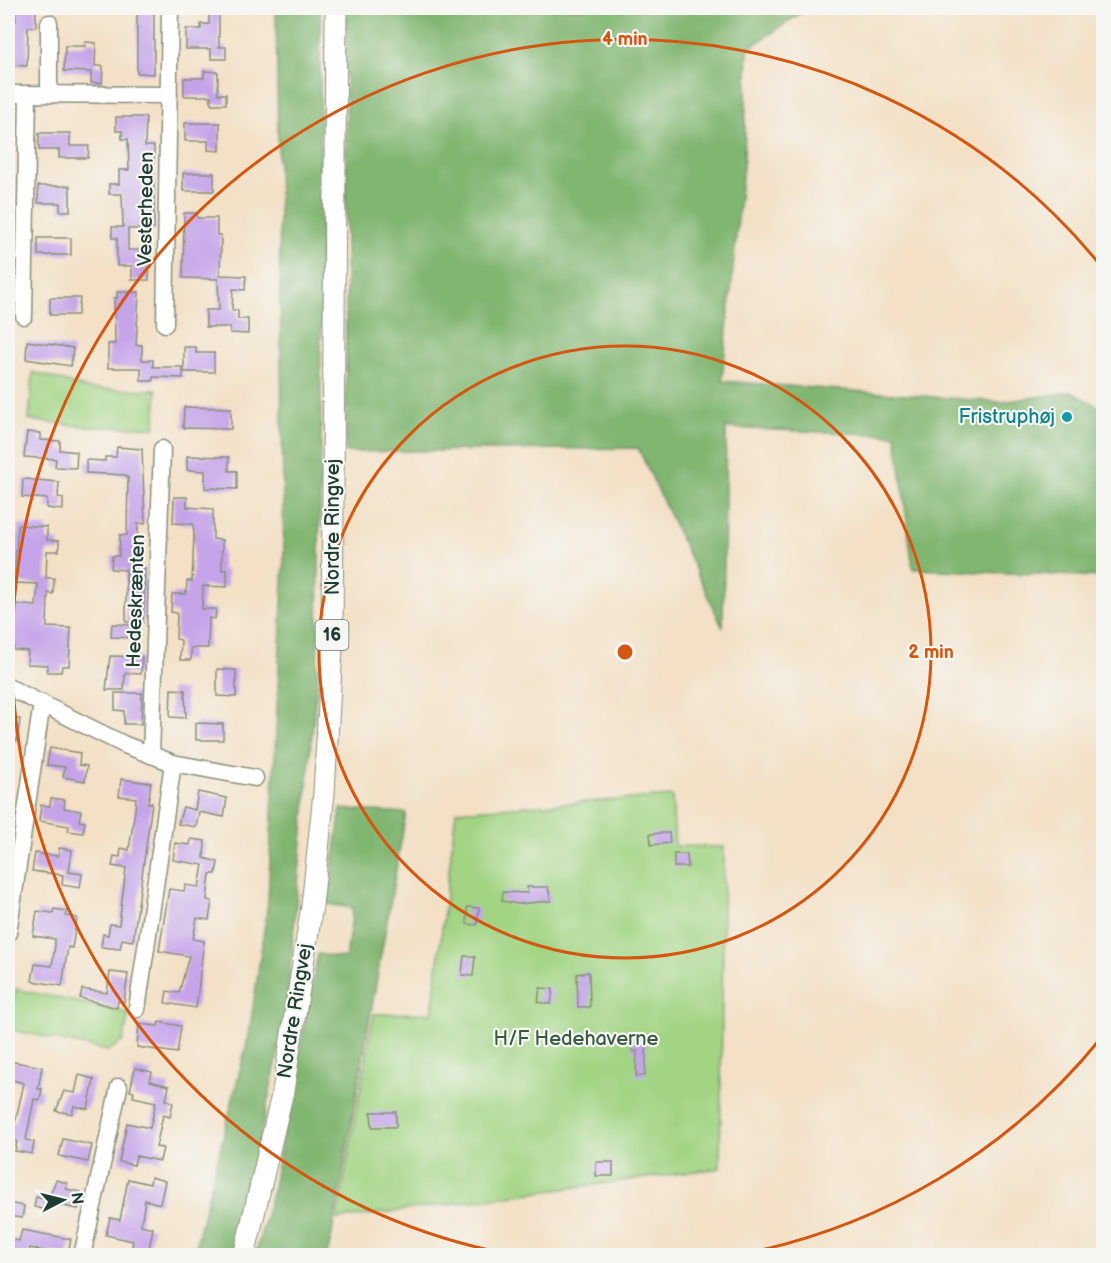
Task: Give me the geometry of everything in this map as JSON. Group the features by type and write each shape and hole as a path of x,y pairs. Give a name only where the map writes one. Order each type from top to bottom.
{"main road":[{"name":"Nordre Ringvej","path":"244,1256 283,1091 312,906 324,793 332,649 336,8"}],"street":[{"name":"Vesterheden","path":"165,324 170,8"},
{"path":"49,94 50,23"},
{"path":"8,94 169,95"},
{"path":"24,316 28,94"},
{"name":"Hedeskrænten","path":"151,755 162,449"},
{"path":"8,687 125,745 173,764 255,778"},
{"path":"8,933 42,703"},
{"path":"137,1008 173,764"},
{"path":"82,1256 119,1087"}],"green space":[{"path":"276,8 320,8 321,433 317,682 285,1022 242,1219 231,1255 193,1256 249,1035 268,902 284,561"},
{"path":"346,8 793,8 801,13 748,49 744,155 722,381 1001,402 1071,392 1103,409 1103,577 913,569 896,435 726,428 723,628 638,448 346,452"},
{"path":"33,372 89,389 157,390 155,427 91,427 29,420"},
{"name":"H/F Hedehaverne","path":"672,796 675,846 724,847 720,1168 337,1219 374,1014 432,1013 456,811"},
{"path":"341,809 406,813 331,1239 327,1255 255,1256 271,1197 318,954 346,958 353,908 327,904"},
{"path":"16,989 129,1013 123,1041 108,1051 8,1029"}],"building":[{"path":"15,8 36,8 36,27 28,27 27,66 8,65 9,20 16,21"},
{"path":"137,8 154,8 154,74 137,73"},
{"path":"209,8 219,8 219,47 226,47 226,59 211,59 211,49 186,49 186,29 201,29 201,24 209,24"},
{"path":"85,42 96,43 95,66 103,66 102,83 91,83 91,72 64,71 65,46 85,46"},
{"path":"204,71 218,72 218,94 226,94 226,104 211,104 211,96 184,96 184,78 204,78"},
{"path":"116,117 146,117 145,146 154,146 154,229 128,229 128,250 150,250 149,280 132,280 132,266 117,266 117,238 112,238 112,227 123,227 122,194 109,194 109,184 119,184 119,170 129,170 128,139 122,139 122,131 116,131"},
{"path":"185,123 220,123 220,151 208,150 208,141 185,141"},
{"path":"39,133 70,133 70,146 89,146 88,158 59,158 59,150 39,150"},
{"path":"183,173 214,173 214,191 183,191"},
{"path":"38,186 70,186 70,211 60,211 60,203 38,203"},
{"path":"184,213 197,213 197,218 217,218 217,235 221,235 220,275 246,276 245,290 233,289 232,310 238,310 238,319 248,319 248,334 230,333 230,327 206,327 206,310 219,310 218,279 183,278"},
{"path":"38,238 71,238 71,255 38,255"},
{"path":"117,292 139,292 136,345 142,345 142,360 153,360 153,367 183,367 183,378 153,377 153,381 141,381 141,368 108,368 108,344 115,344 114,298 117,298"},
{"path":"50,298 80,298 78,315 50,315"},
{"path":"27,341 73,348 71,366 26,359"},
{"path":"184,347 196,347 196,353 214,353 214,372 184,372"},
{"path":"184,407 231,408 231,429 183,428"},
{"path":"27,432 40,433 40,440 60,441 60,450 77,452 76,468 55,467 56,459 24,457"},
{"path":"117,447 142,449 145,524 138,523 137,568 145,568 143,623 126,622 126,570 111,569 112,556 119,556 120,535 127,535 128,478 125,475 86,473 86,460 105,461 105,457 116,457"},
{"path":"187,456 229,457 229,471 237,471 237,489 205,488 205,471 187,470"},
{"path":"23,479 59,482 58,497 63,498 63,510 47,508 47,499 22,497"},
{"path":"174,497 187,497 187,507 213,509 213,539 222,540 222,570 227,570 227,587 203,586 202,609 216,609 215,619 209,618 208,648 191,648 191,660 180,660 181,640 176,639 177,613 171,612 172,594 186,594 187,581 192,581 193,524 173,523"},
{"path":"18,525 47,527 47,540 59,541 59,551 47,551 46,578 54,578 53,594 48,593 47,627 71,628 69,666 62,666 61,672 47,672 48,665 27,664 28,651 14,650 12,604 36,606 38,584 14,583"},
{"path":"112,624 134,625 133,638 111,637"},
{"path":"110,656 142,657 141,674 125,673 124,690 106,690"},
{"path":"217,669 236,670 236,697 217,696"},
{"path":"171,689 185,690 186,718 170,717"},
{"path":"115,693 142,693 141,724 124,724 124,711 115,710"},
{"path":"10,717 20,719 17,741 8,740"},
{"path":"196,723 223,724 223,740 196,740"},
{"path":"50,748 80,753 79,765 87,766 85,781 63,777 65,767 47,765"},
{"path":"121,779 151,783 148,803 152,803 133,941 122,939 120,949 101,947 103,934 108,935 110,924 119,925 126,868 112,866 114,856 120,857 121,848 129,850 135,810 136,798 119,796"},
{"path":"198,792 227,798 224,817 199,812 196,827 178,824 183,807 195,810"},
{"path":"51,798 65,800 64,808 81,811 79,821 85,822 83,833 68,831 69,826 39,821 41,805 50,806"},
{"path":"669,833 670,843 651,845 650,834"},
{"path":"191,839 205,841 204,858 218,862 216,874 210,874 207,900 212,901 209,920 197,918 193,939 204,941 196,1008 165,1003 167,991 179,993 189,956 159,951 169,889 184,891 185,885 199,887 203,865 173,860 175,843 190,845"},
{"path":"59,848 72,850 69,872 82,874 80,888 62,885 63,875 32,871 35,853 58,856"},
{"path":"674,854 687,854 688,867 674,867"},
{"path":"527,887 548,887 551,901 518,904 502,901 503,892 528,893"},
{"path":"467,907 479,908 477,925 467,924"},
{"path":"54,909 67,911 66,916 77,918 72,948 68,947 62,986 32,981 35,964 52,966 55,945 55,939 33,936 37,911 53,913"},
{"path":"464,956 475,957 473,976 462,975"},
{"path":"110,972 128,974 124,1002 118,1001 117,1008 80,998 82,989 107,993"},
{"path":"589,972 590,1007 578,1007 577,974"},
{"path":"540,988 553,989 551,1004 538,1002"},
{"path":"159,1022 181,1026 177,1053 137,1047 139,1024 158,1026"},
{"path":"632,1038 647,1038 645,1076 636,1076 637,1051 632,1051"},
{"path":"9,1061 42,1067 38,1089 42,1089 40,1100 34,1099 26,1140 34,1142 32,1154 15,1151 17,1142 8,1140 8,1122 15,1123 24,1083 8,1079"},
{"path":"135,1068 152,1072 150,1081 169,1086 166,1100 173,1102 170,1117 163,1115 156,1147 163,1148 160,1161 136,1156 134,1165 119,1162 127,1123 150,1128 156,1102 133,1097 134,1092 130,1091"},
{"path":"79,1075 94,1079 88,1109 74,1106 72,1114 56,1111 64,1091 75,1093"},
{"path":"371,1112 396,1112 396,1127 372,1127"},
{"path":"63,1139 92,1145 88,1162 59,1156"},
{"path":"596,1162 613,1162 613,1176 596,1176"},
{"path":"151,1177 165,1181 160,1204 145,1200 141,1225 153,1228 148,1254 131,1251 133,1241 106,1235 110,1218 120,1220 128,1179 150,1184"},
{"path":"56,1180 67,1183 66,1189 81,1192 78,1209 49,1203 47,1210 34,1207 36,1197 48,1200"},
{"path":"8,1203 24,1206 22,1218 8,1216"},
{"path":"22,1230 71,1239 67,1256 30,1248 28,1255 8,1251 8,1239 19,1241"}],"place":[{"name":"Fristruphøj","path":"1067,417"}]}
